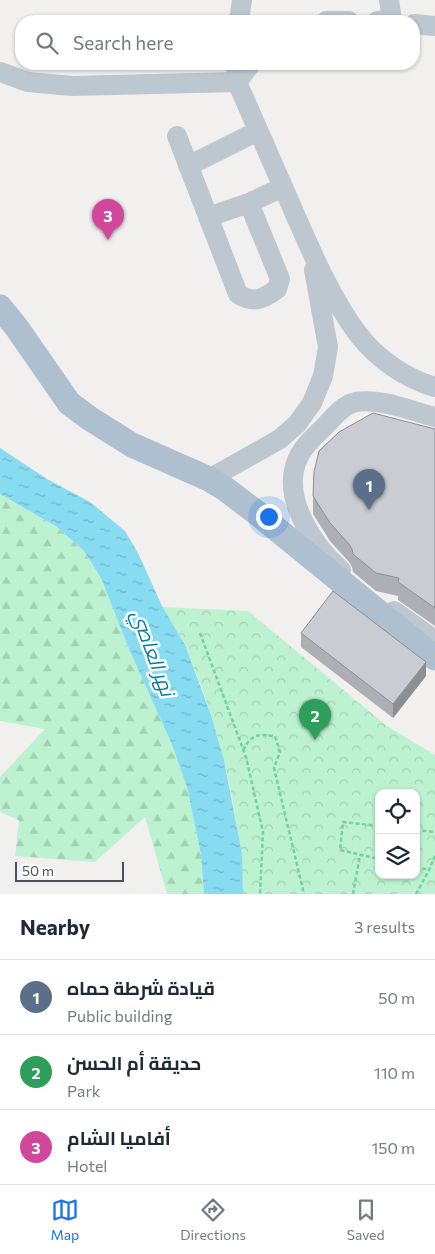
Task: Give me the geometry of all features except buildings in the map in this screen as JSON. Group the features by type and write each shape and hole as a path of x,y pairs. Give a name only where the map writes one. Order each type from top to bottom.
{"main road":[{"path":"0,307 17,328 69,403 132,445 209,479 257,513 435,658"}],"street":[{"path":"240,15 242,0"},
{"path":"389,0 390,15"},
{"path":"420,25 435,26"},
{"path":"0,72 28,82 72,86 237,73 258,131 283,188 310,248 343,312 358,334 374,351 398,370 426,385 435,387"},
{"path":"188,166 258,131"},
{"path":"177,136 238,294 247,300 264,298 277,289 280,279 249,203"},
{"path":"208,217 249,203 283,188"},
{"path":"209,479 268,446 297,424 304,416 318,390 328,347 310,248"},
{"path":"328,347 358,334"},
{"path":"435,417 375,402 355,402 345,406 302,450 295,464 293,490 299,515 330,561 373,596 435,640"}],"path":[{"path":"200,633 243,750 262,832 260,894"},
{"path":"243,750 248,740 258,734 274,736 280,752 274,768 304,894"},
{"path":"375,826 343,822 340,850 375,858"},
{"path":"420,830 435,832"},
{"path":"353,894 360,855"},
{"path":"416,894 435,855"},
{"path":"420,868 429,870"}],"green space":[{"path":"0,494 57,527 84,551 101,578 129,649 171,742 187,787 201,855 204,894 167,894 145,817 95,862 15,856 19,820 0,812 0,777 45,729 0,721"},
{"path":"162,607 248,611 387,726 435,755 435,894 243,894 237,831 226,768 208,706 185,646"}],"water":[{"name":"نهر العاصي","path":"0,448 47,479 90,502 125,531 138,553 162,606 185,645 211,715 224,760 242,854 243,894 204,894 201,855 187,787 171,742 129,649 101,578 84,551 57,527 0,494"}],"place":[{"name":"أفاميا الشام","path":"108,240"},
{"name":"قيادة شرطة حماه","path":"369,510"},
{"name":"حديقة أم الحسن","path":"315,740"}]}
